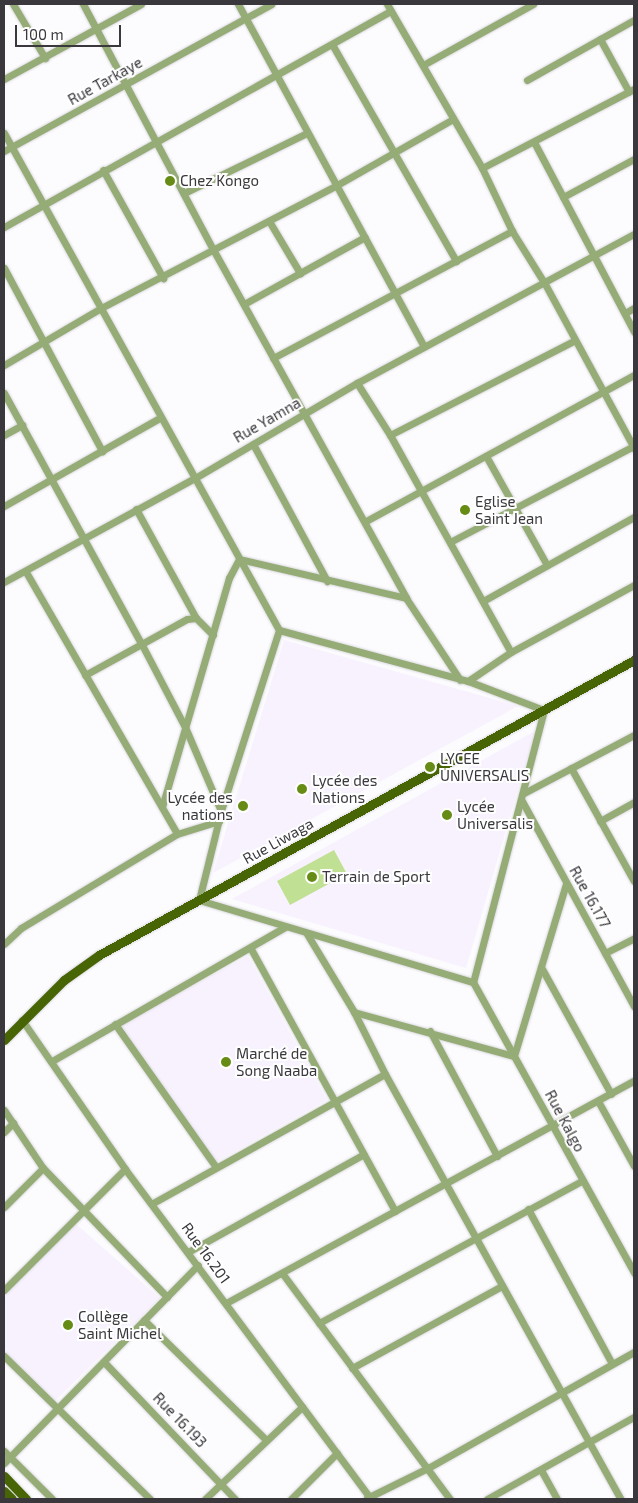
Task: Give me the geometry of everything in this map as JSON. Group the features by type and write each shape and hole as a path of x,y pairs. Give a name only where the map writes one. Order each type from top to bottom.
{"main road":[{"name":"Rue Liwaga","path":"5,1034 81,966 634,660"},
{"path":"4,1476 26,1499"},
{"path":"4,1491 12,1499"}],"street":[{"path":"13,4 45,58"},
{"path":"83,4 214,251 366,521 406,598 464,680"},
{"path":"4,79 141,4"},
{"path":"238,4 424,347"},
{"name":"Rue Tarkaye","path":"4,151 271,4"},
{"path":"387,4 482,168 512,231 545,284 574,341 605,391 634,447 450,542"},
{"path":"423,65 533,4"},
{"path":"4,227 156,140 333,46 391,11"},
{"path":"527,80 634,20"},
{"path":"482,168 632,90 600,39"},
{"path":"333,46 392,154 456,261"},
{"path":"4,365 101,308 163,278 337,185 453,119"},
{"path":"4,133 279,630 464,680 544,710 522,801 472,982 199,900 221,811 279,630"},
{"path":"184,193 307,133"},
{"path":"534,142 596,256 634,332"},
{"path":"563,197 634,159"},
{"path":"103,170 163,278"},
{"path":"269,221 300,273"},
{"path":"273,358 512,231"},
{"name":"Rue Yamna","path":"4,582 26,572 136,509 195,478 357,383 545,284 634,234"},
{"path":"244,304 365,237"},
{"path":"4,268 102,452"},
{"path":"625,313 634,308"},
{"path":"390,435 574,341"},
{"path":"366,521 634,375"},
{"path":"357,383 390,435 511,652"},
{"path":"4,393 185,727 221,811"},
{"path":"4,506 161,417"},
{"path":"4,435 22,425"},
{"path":"253,444 327,581"},
{"path":"486,456 547,565"},
{"path":"136,509 196,618 213,635"},
{"path":"483,601 634,518"},
{"path":"240,559 327,581 406,598"},
{"path":"162,807 229,578 240,559"},
{"path":"26,572 177,834"},
{"path":"464,680 634,584"},
{"path":"85,676 179,622 196,618"},
{"path":"524,793 634,735"},
{"path":"571,768 600,821 632,871 634,881"},
{"name":"Rue 16.177","path":"522,801 634,1006"},
{"path":"600,821 634,802"},
{"path":"4,944 20,928 177,834 219,821"},
{"path":"354,1012 514,1056 566,884"},
{"path":"52,1061 251,949 285,927"},
{"path":"307,934 354,1012 385,1074 621,1499"},
{"path":"605,954 634,938"},
{"path":"251,949 395,1211"},
{"path":"541,967 611,1094"},
{"name":"Rue Kalgo","path":"472,982 634,1273"},
{"name":"Rue 16.201","path":"22,1020 125,1169 153,1203 369,1498"},
{"path":"115,1024 216,1167"},
{"path":"430,1032 497,1156"},
{"path":"153,1203 385,1074"},
{"path":"226,1303 634,1081"},
{"path":"598,1101 634,1166"},
{"path":"4,1110 42,1168 167,1297"},
{"path":"4,1132 12,1123"},
{"path":"188,1252 364,1154"},
{"path":"4,1208 42,1168"},
{"path":"4,1290 125,1169"},
{"path":"319,1323 582,1181"},
{"path":"528,1209 612,1364"},
{"path":"4,1463 198,1266"},
{"path":"282,1273 450,1499"},
{"path":"352,1368 502,1286"},
{"path":"144,1320 266,1440"},
{"path":"369,1498 428,1468 634,1352"},
{"path":"4,1356 150,1499"},
{"name":"Rue 16.193","path":"104,1362 223,1483 235,1499"},
{"path":"205,1499 302,1407"},
{"path":"487,1499 634,1417"},
{"path":"4,1451 52,1499"},
{"path":"290,1499 337,1453"},
{"path":"541,1470 557,1499"}],"shaded area":[{"name":"Lycée des Nations","path":"284,640 518,706 213,873"},
{"name":"Lycée Universalis","path":"535,731 466,968 232,899"},
{"name":"Marché de Song Naaba","path":"248,956 327,1100 216,1162 120,1025"},
{"name":"Collège Saint Michel","path":"76,1224 160,1298 55,1401 4,1351 4,1297"}],"green space":[{"name":"Terrain de Sport","path":"334,850 347,874 290,905 277,881"}],"place":[{"name":"Chez Kongo","path":"170,181"},
{"name":"Eglise Saint Jean","path":"465,510"},
{"name":"LYCEE UNIVERSALIS","path":"430,767"},
{"name":"Lycée des Nations","path":"302,789"},
{"name":"Lycée des nations","path":"243,806"},
{"name":"Lycée Universalis","path":"447,815"},
{"name":"Terrain de Sport","path":"312,877"},
{"name":"Marché de Song Naaba","path":"226,1062"},
{"name":"Collège Saint Michel","path":"68,1325"}]}
